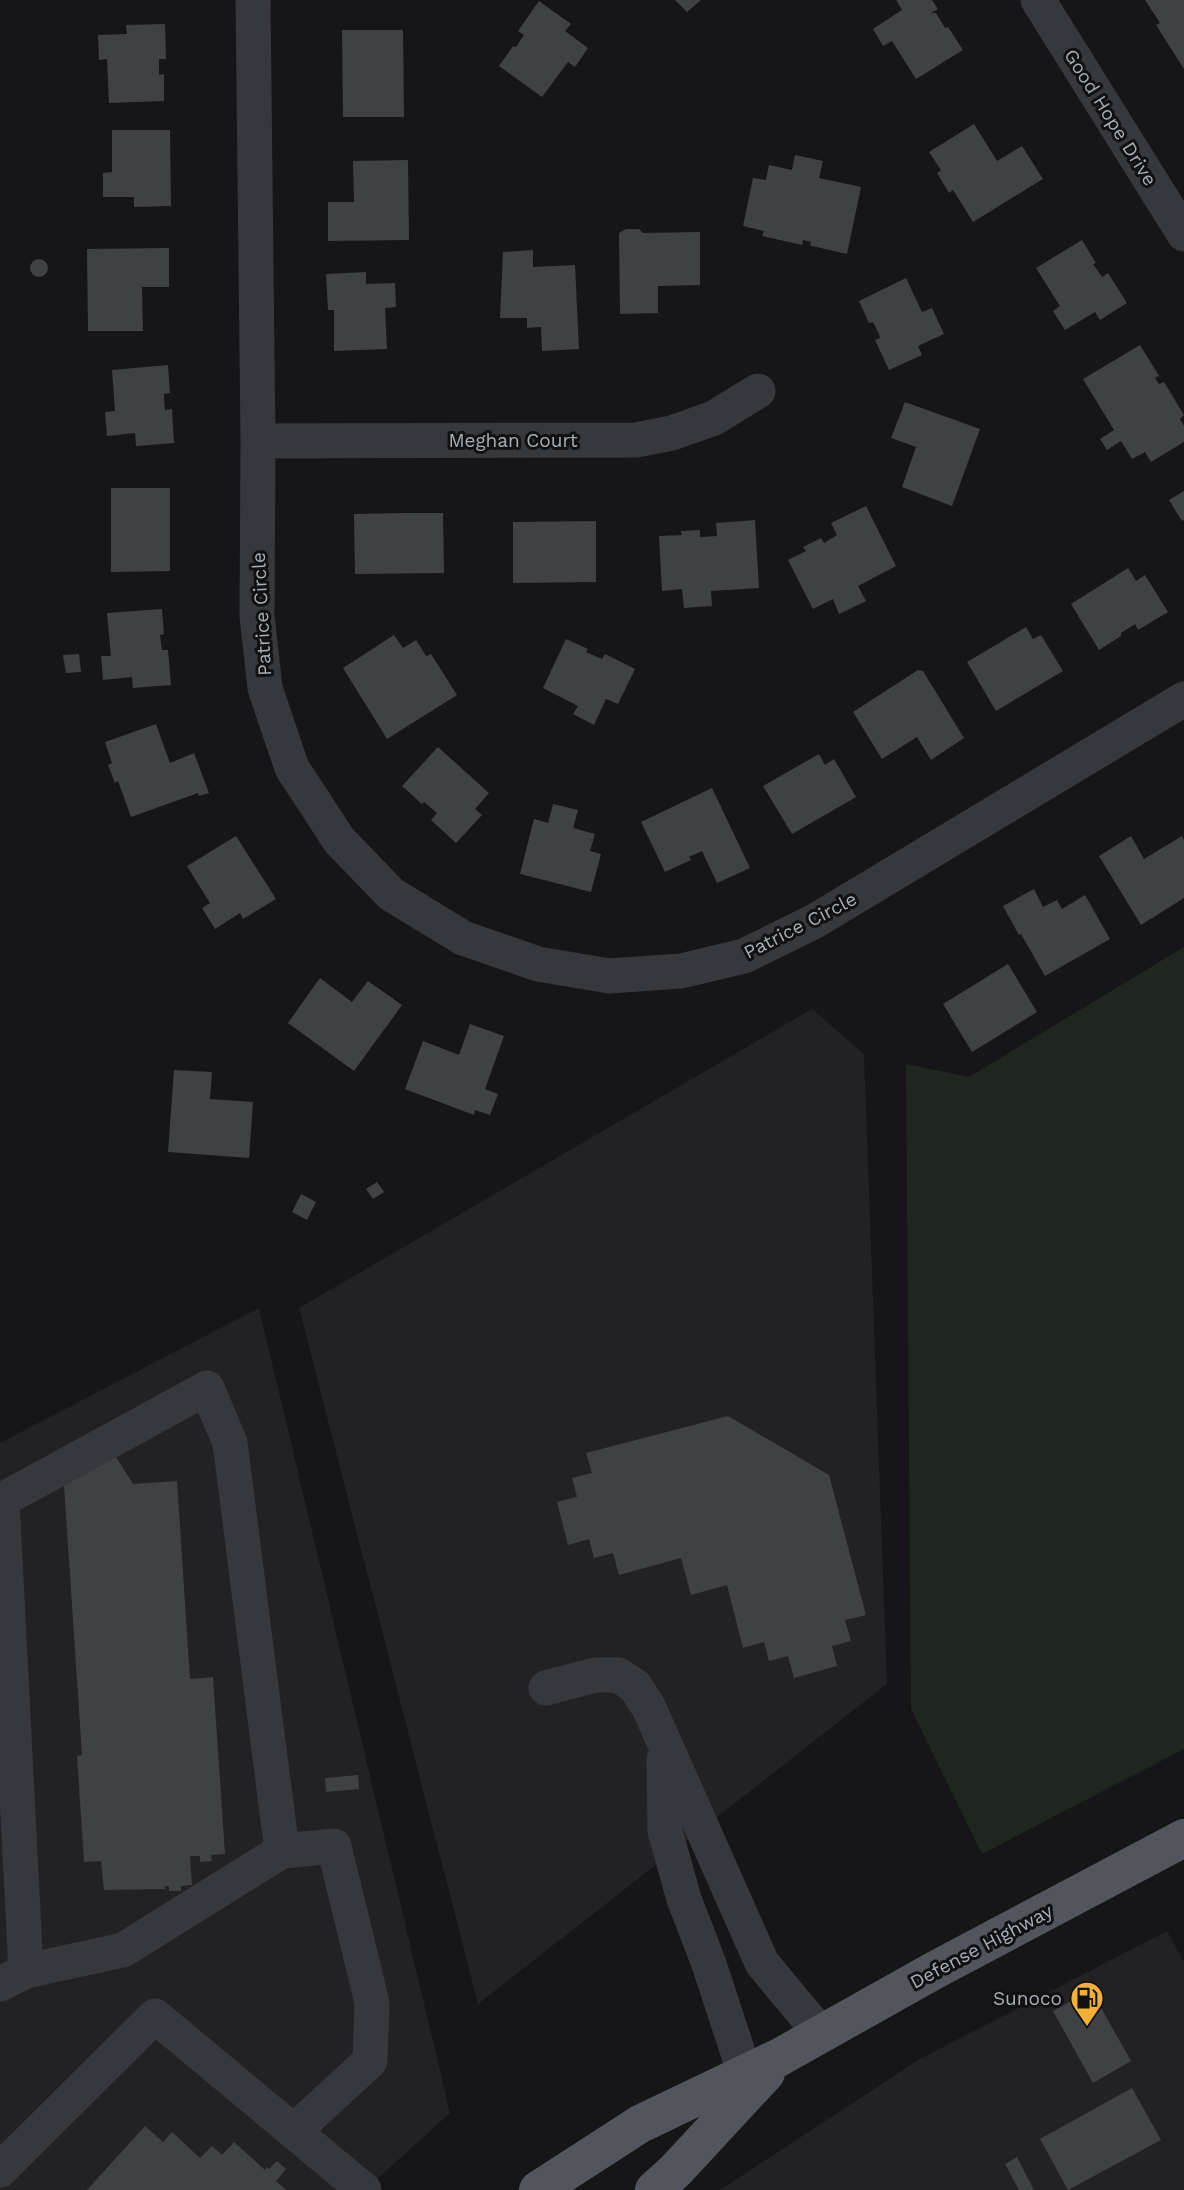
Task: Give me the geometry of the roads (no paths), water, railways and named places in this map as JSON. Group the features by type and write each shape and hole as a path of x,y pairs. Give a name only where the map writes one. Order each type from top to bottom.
{"main road":[{"name":"Defense Highway","path":"538,2190 640,2124 780,2057 935,1970 1184,1838"},
{"name":"Defense Highway","path":"654,2190 677,2170 780,2057"}],"street":[{"name":"Patrice Circle","path":"253,0 258,441 257,616 265,688 292,768 339,840 391,894 463,938 538,964 609,976 681,971 744,956 815,921 1184,699"},
{"name":"Good Hope Drive","path":"1038,0 1180,218"},
{"name":"Meghan Court","path":"258,441 636,440 672,433 714,418 758,391"},
{"path":"282,1851 230,1443 207,1388 2,1500 13,1977 123,1950 282,1851 334,1846 372,2003 370,2061 294,2131"},
{"path":"545,1688 595,1675 618,1675 635,1686 649,1708 762,1963 821,2034"},
{"path":"664,1746 665,1831 684,1899 709,1964 745,2074"},
{"path":"0,2171 155,2016 364,2190"}],"place":[{"name":"Sunoco","path":"1087,2028"}]}
